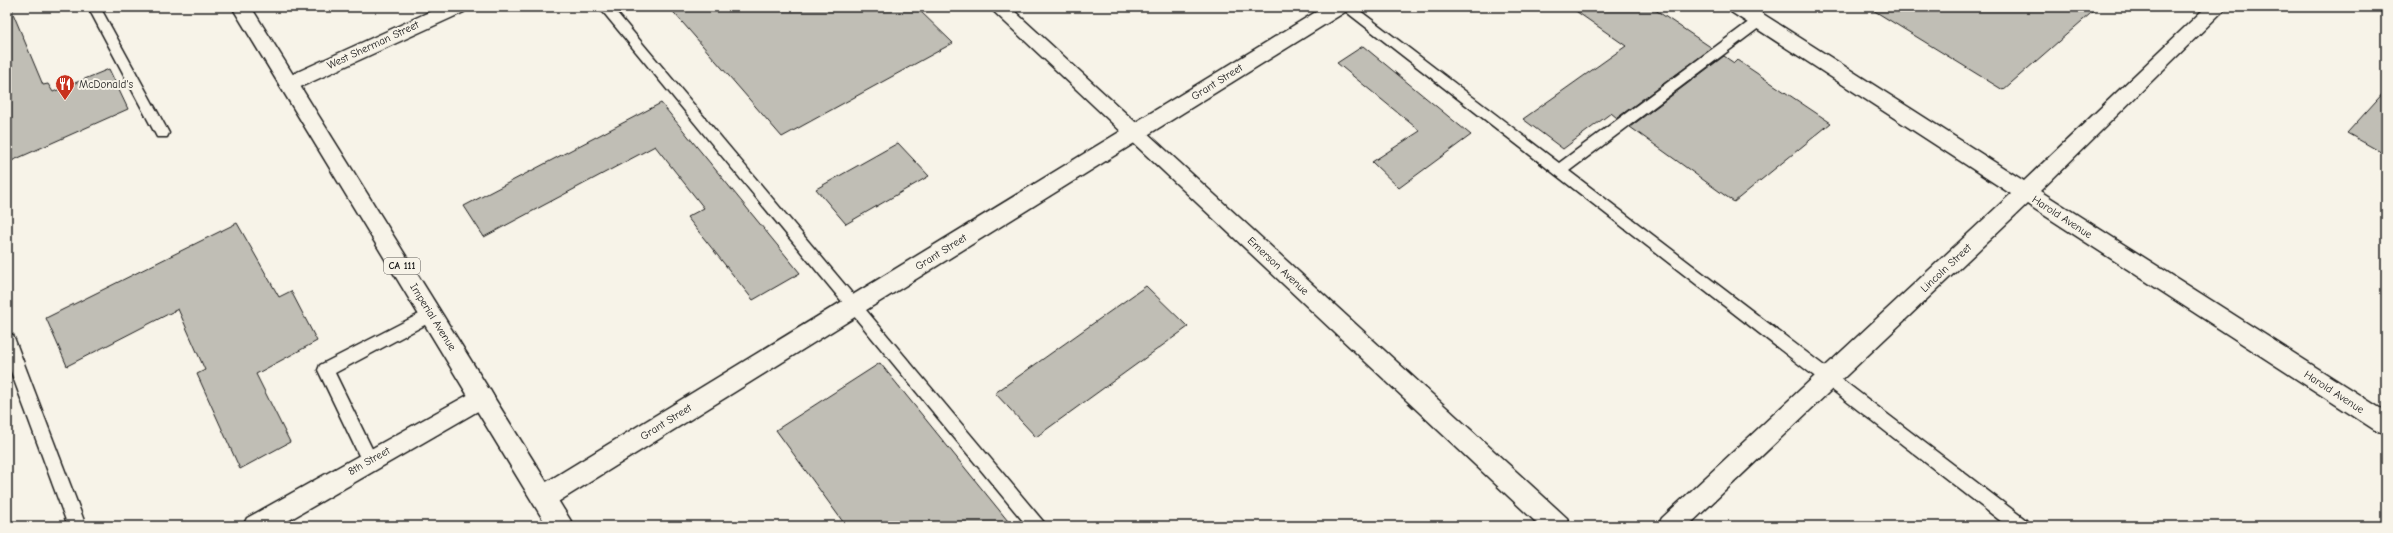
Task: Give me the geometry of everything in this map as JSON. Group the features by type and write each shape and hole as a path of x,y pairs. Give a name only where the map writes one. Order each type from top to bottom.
{"main road":[{"name":"Imperial Avenue","path":"241,7 561,526"},
{"name":"West Sherman Street","path":"289,84 457,7"},
{"name":"Emerson Avenue","path":"998,7 1558,526"},
{"name":"Grant Street","path":"544,497 1338,7"},
{"name":"Harold Avenue","path":"1738,7 2386,426"},
{"name":"Lincoln Street","path":"1671,526 2025,194 2218,7"},
{"name":"8th Street","path":"256,526 482,397"}],"lane":[{"path":"94,7 162,133"},
{"path":"605,7 1038,526"},
{"path":"1346,7 2020,526"},
{"path":"1558,171 1759,21"},
{"path":"370,461 326,370 431,314"},
{"path":"7,340 77,526"}],"building":[{"path":"669,7 916,7 953,43 782,137"},
{"path":"1570,7 1651,7 1712,48 1617,118 1611,113 1563,149 1523,119 1626,46"},
{"path":"1868,7 2098,7 2003,90"},
{"name":"McDonald's","path":"12,11 43,85 48,84 53,92 109,69 128,109 7,163 7,13"},
{"path":"1363,46 1471,135 1399,188 1372,162 1420,131 1337,63"},
{"path":"1724,56 1734,63 1737,60 1831,123 1734,202 1630,127"},
{"path":"2386,90 2386,155 2347,133"},
{"path":"661,103 800,273 753,300 687,217 704,208 655,146 484,237 464,206"},
{"path":"898,143 929,176 846,224 816,189"},
{"path":"237,223 279,297 291,291 317,341 256,374 290,442 240,469 197,374 205,370 178,309 67,366 46,318"},
{"path":"1146,286 1188,327 1036,437 995,393"},
{"path":"880,363 1012,526 846,526 776,430"}],"place":[{"name":"McDonald's","path":"65,101"}]}
